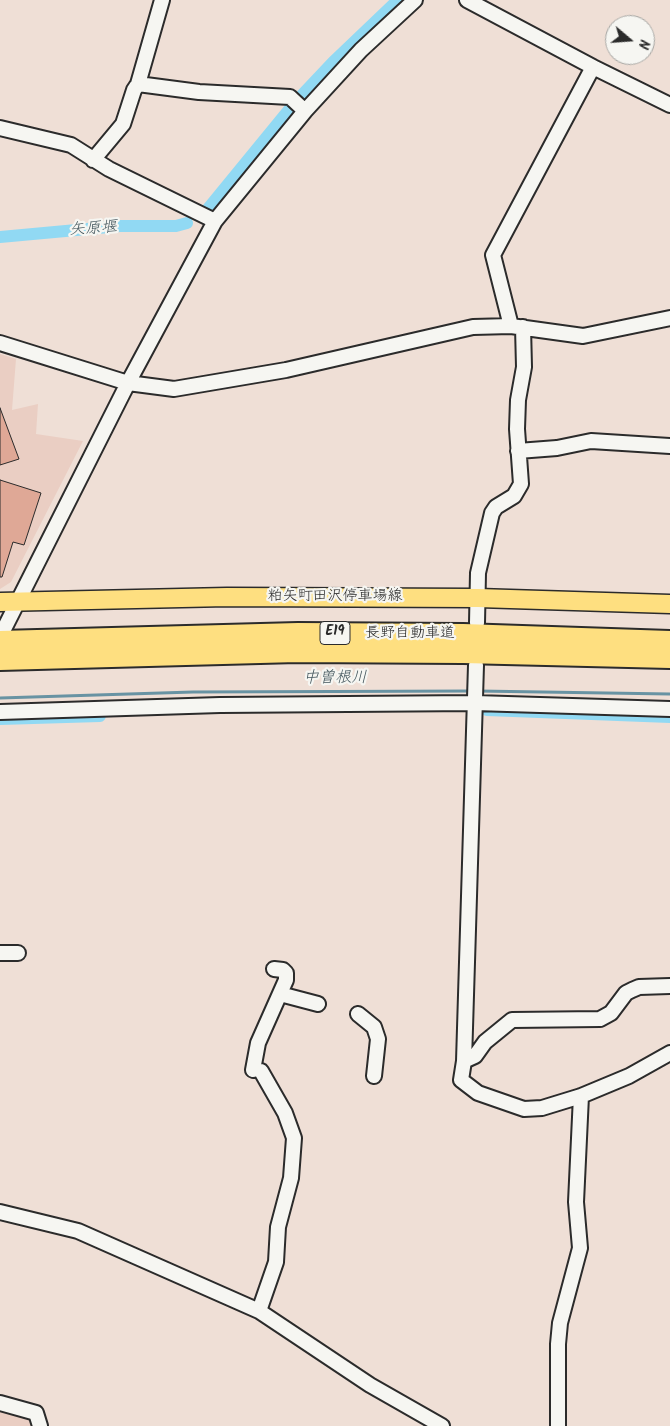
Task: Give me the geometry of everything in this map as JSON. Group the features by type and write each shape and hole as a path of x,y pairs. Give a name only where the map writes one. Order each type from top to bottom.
{"highway":[{"name":"長野自動車道","path":"1,636 298,633 463,634 670,641"},
{"name":"長野自動車道","path":"0,660 297,652 472,653 670,658"}],"main road":[{"name":"粕矢町田沢停車場線","path":"0,602 227,597 478,598 670,604"}],"street":[{"path":"93,160 123,124 134,90 138,84 162,0"},
{"path":"1,636 128,383 215,220 305,111 361,50 415,0"},
{"path":"467,0 593,67 670,105"},
{"path":"477,623 478,573 492,513 496,507 514,496 521,484 518,451 518,400 524,367 517,326 493,255 593,67"},
{"path":"138,84 199,92 290,97 305,111"},
{"path":"0,128 71,145 93,160 215,220"},
{"path":"0,343 128,383 174,389 286,370 473,328 517,326 583,336 670,318"},
{"path":"518,451 556,448 591,440 670,446"},
{"path":"476,665 464,1061 461,1080 478,1093 524,1109 542,1108 581,1096 629,1076 670,1053"},
{"path":"0,712 220,706 475,703 670,709"},
{"path":"0,953 18,953"},
{"path":"259,1310 276,1262 278,1227 291,1178 294,1138 285,1113 257,1071 258,1043 286,980 286,973 282,970 274,969"},
{"path":"464,1061 476,1056 485,1042 512,1020 600,1019 611,1013 626,993 632,990 639,987 670,986"},
{"path":"280,994 318,1004"},
{"path":"358,1014 374,1027 378,1039 378,1054 374,1076"},
{"path":"558,1426 559,1330 580,1248 576,1202 581,1096"},
{"path":"0,1212 78,1232 259,1310 370,1386 442,1426"},
{"path":"0,1403 36,1412 40,1426"}],"shaded area":[{"path":"0,354 16,359 12,410 38,404 36,434 83,441 11,582 0,589"},
{"path":"0,1409 27,1416 32,1426 0,1426"}],"building":[{"path":"0,408 19,459 0,465"},
{"path":"0,480 41,493 24,545 13,542 2,577 0,577"}],"waterway":[{"name":"矢原堰","path":"299,98 333,62 398,0"},
{"name":"矢原堰","path":"206,211 292,106"},
{"name":"矢原堰","path":"0,237 120,226 176,226 187,223"},
{"name":"中曽根川","path":"0,698 193,692 472,691"},
{"name":"中曽根川","path":"478,691 670,694"},
{"path":"487,710 670,717"},
{"path":"0,719 100,716"}]}
